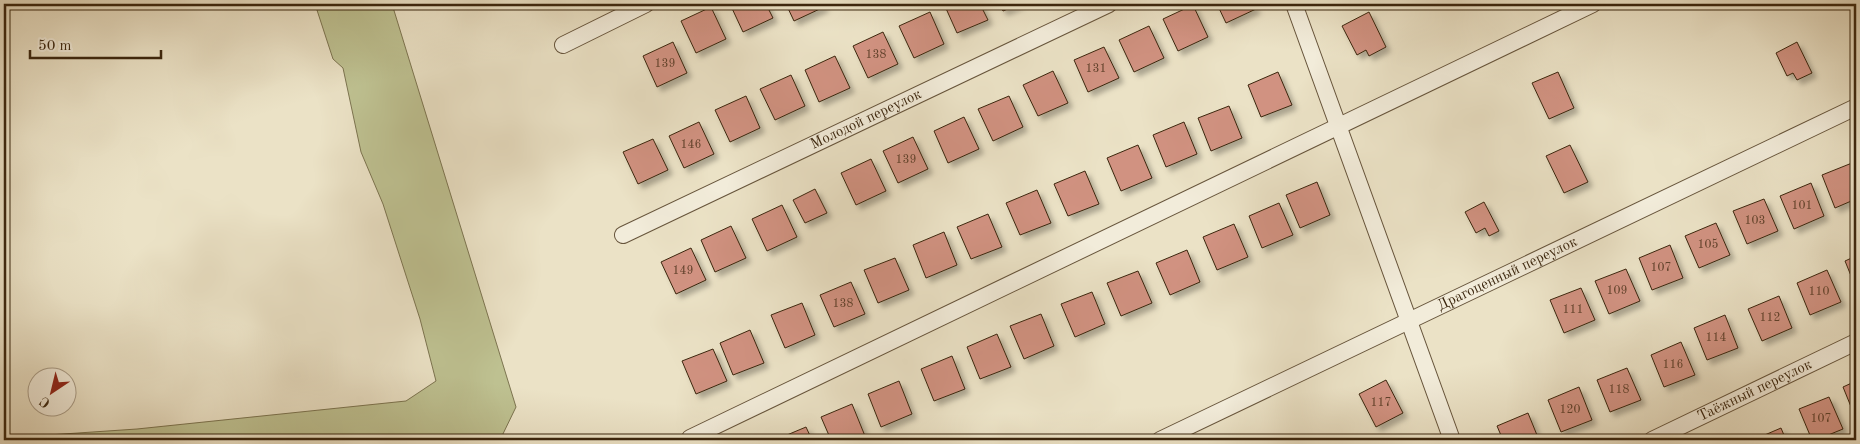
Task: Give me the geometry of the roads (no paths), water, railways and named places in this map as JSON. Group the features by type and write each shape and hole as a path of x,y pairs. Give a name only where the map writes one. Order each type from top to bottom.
{"street":[{"path":"563,45 646,4"},
{"name":"Молодой переулок","path":"623,235 1109,4"},
{"path":"1294,4 1452,440"},
{"path":"690,438 1593,4"},
{"name":"Драгоценный переулок","path":"1160,440 1856,108"},
{"name":"Таёжный переулок","path":"1652,440 1856,342"}]}
